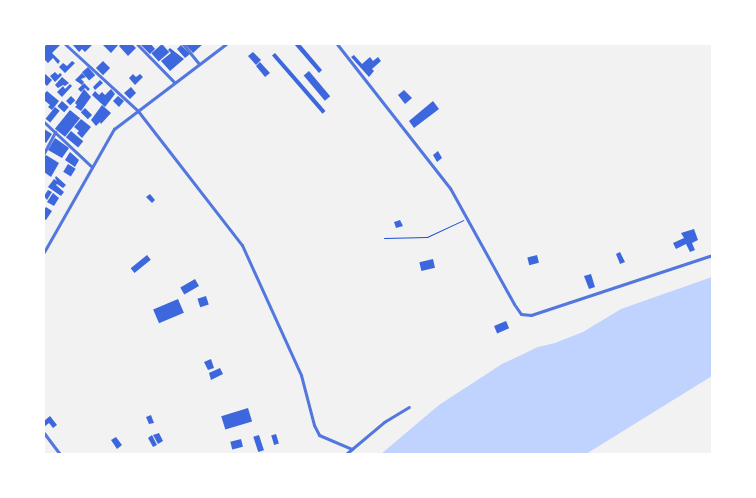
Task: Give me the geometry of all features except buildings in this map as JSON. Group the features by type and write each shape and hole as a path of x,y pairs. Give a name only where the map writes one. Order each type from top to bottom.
{"street":[{"path":"66,44 138,111 242,245 301,375 314,425 319,435 352,449"},
{"path":"137,44 175,83"},
{"path":"183,44 199,64"},
{"path":"44,252 114,129 226,44"},
{"path":"337,44 450,188 514,304 522,314 531,315 712,255"},
{"path":"44,122 92,167"},
{"path":"44,153 55,132"},
{"path":"346,454 384,422 409,407"},
{"path":"44,433 60,454"}],"path":[{"path":"384,238 427,237 467,218"}],"water":[{"path":"712,277 712,376 586,454 381,454 439,405 502,364 538,347 555,343 583,332 621,309"}]}
